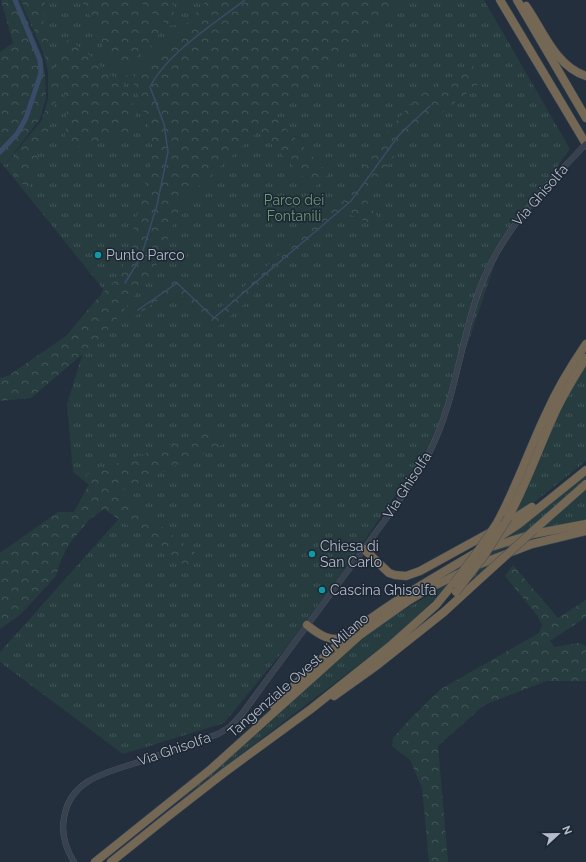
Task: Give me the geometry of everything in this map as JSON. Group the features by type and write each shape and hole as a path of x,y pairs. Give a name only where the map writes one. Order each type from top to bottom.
{"highway":[{"path":"500,0 586,144"},
{"path":"517,0 586,118"},
{"path":"522,0 561,60 574,72 586,76"},
{"name":"Tangenziale Ovest di Milano","path":"111,862 225,772 311,709 436,606 478,551 497,523 516,486 552,401 586,344"},
{"path":"426,625 456,592 484,556 508,518 556,410 586,358"},
{"path":"364,549 384,569 394,575 406,576 416,573 523,514 586,464"},
{"path":"307,625 321,635 334,639 340,639 400,598 476,553 519,524 586,470"},
{"path":"311,709 360,678 444,612 586,484"},
{"path":"476,553 533,534 586,524"},
{"name":"Tangenziale Ovest di Milano","path":"95,862 211,769 360,635 390,613 426,590 456,574 532,544 586,531"},
{"path":"249,734 286,694 358,628"}],"street":[{"name":"Via Ghisolfa","path":"74,862 68,852 63,832 63,821 67,803 72,795 86,782 106,772 218,734 230,727 242,714 364,549 421,467 437,435 449,404 474,305 493,258 515,224 534,199 586,144"}],"green space":[{"path":"1,0 19,0 41,53 45,72 46,98 40,119 4,166 0,162 0,52 13,43"},
{"name":"Parco dei Fontanili","path":"20,0 484,0 570,149 501,245 437,435 354,556 293,639 224,723 123,754 0,662 0,652 124,513 73,472 67,404 103,289 4,166 42,120 48,99 48,72 43,52"},
{"path":"21,0 45,0 43,26 55,64 59,84 53,117 47,134 35,153 39,160 35,169 29,176 31,186 27,189 14,173 11,161 42,121 49,100 49,72 44,52"},
{"path":"82,0 135,0 150,15 160,22 158,35 160,41 139,54 133,63 128,77 103,49 99,28 85,9"},
{"path":"139,0 168,0 174,6 174,18 177,25 171,26 155,16"},
{"path":"207,0 403,0 384,18 270,112 329,174 314,188 259,131 182,202 159,261 128,305 98,341 31,398 0,401 0,378 8,376 66,336 96,300 118,278 126,259 152,161 152,136 134,84 134,77 138,71 184,27"},
{"path":"69,39 93,58 103,70 121,82 130,96 136,115 131,123 129,131 104,142 71,148 65,136 67,106 56,58 59,48"},
{"path":"473,65 481,82 406,141 394,156 366,198 379,219 371,224 348,214 212,332 176,288 130,320 126,316 181,275 218,310 349,192 369,153 417,97"},
{"path":"586,362 586,461 527,508 511,518 557,412"},
{"path":"213,430 224,444 118,492 198,555 186,566 104,509 90,519 69,544 61,560 56,576 20,615 0,629 0,553 58,512 74,512 89,484 86,474"},
{"path":"586,473 586,481 524,534 506,539 505,537"},
{"path":"586,487 586,521 537,531"},
{"path":"563,530 509,547 435,580 492,549"},
{"path":"492,563 464,587 478,569"},
{"path":"513,565 558,618 586,600 586,617 550,641 554,647 578,643 586,646 586,681 547,681 484,705 438,746 448,862 429,862 422,788 410,760 392,746 393,738 441,689 539,633 542,625 537,615 505,576"},
{"path":"447,585 424,611 390,641 178,802 271,722 362,639 397,614"}],"waterway":[{"path":"0,152 17,134 26,118 41,73 40,60 15,0"},
{"path":"125,283 141,257 157,205 168,152 164,124 150,87 168,62 193,39 245,0"},
{"path":"138,310 177,283 214,318 351,201 399,135 430,106"}],"place":[{"name":"Punto Parco","path":"98,255"},
{"name":"Chiesa di San Carlo","path":"312,554"},
{"name":"Cascina Ghisolfa","path":"322,590"}]}
